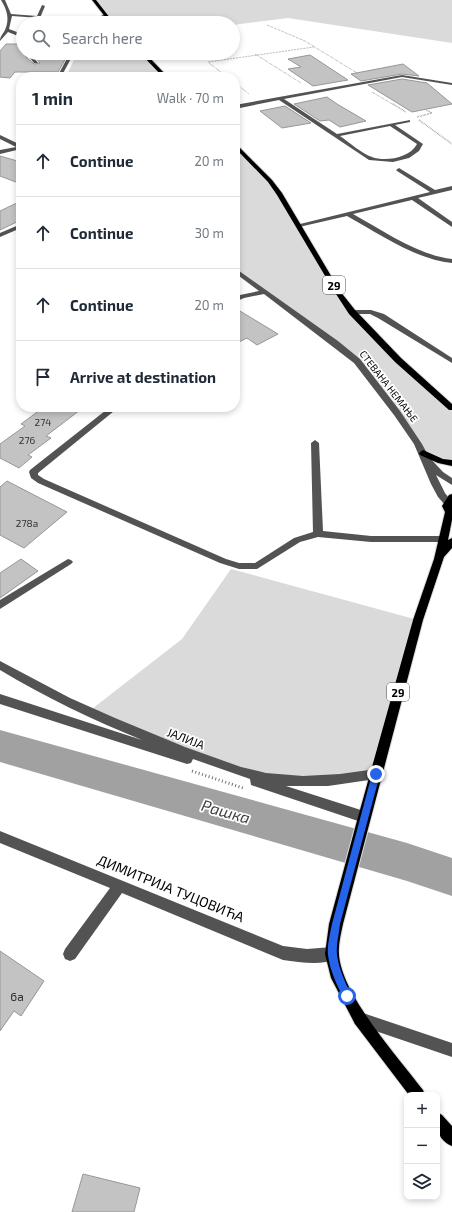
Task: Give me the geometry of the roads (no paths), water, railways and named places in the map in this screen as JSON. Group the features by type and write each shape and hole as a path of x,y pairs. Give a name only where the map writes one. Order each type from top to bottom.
{"main road":[{"path":"94,0 105,15"},
{"path":"149,60 161,72"},
{"name":"29","path":"240,150 274,186 299,225 337,291 352,312 398,360 452,408"},
{"path":"424,455 452,463"},
{"path":"447,540 451,515 450,500"},
{"name":"29","path":"416,1092 360,1019 336,973 332,954 336,924 418,620 447,540"},
{"path":"440,1124 452,1138"}],"street":[{"path":"0,40 8,30 9,15 3,0"},
{"path":"0,6 6,5"},
{"path":"39,16 43,6"},
{"path":"9,15 16,16"},
{"path":"8,30 16,33"},
{"path":"62,72 68,60"},
{"path":"240,106 402,76 452,84"},
{"path":"436,81 452,89"},
{"path":"280,99 371,160 393,160 407,157 417,150 420,144 391,125"},
{"path":"335,136 408,121"},
{"path":"0,137 16,145"},
{"path":"0,152 16,148"},
{"path":"399,170 434,192"},
{"path":"299,225 452,188"},
{"path":"413,198 452,225"},
{"path":"348,214 426,255 443,261 452,261"},
{"path":"0,235 16,228"},
{"name":"СТЕВАНА НЕМАЊЕ","path":"240,274 344,349 357,361 397,413 424,455 435,484 441,495 450,500"},
{"path":"240,297 265,292"},
{"path":"352,312 371,312 381,316 452,361"},
{"path":"109,412 33,472 34,476 40,481 224,561 239,566 257,566 297,540 318,534 371,539 447,540"},
{"path":"315,443 318,534"},
{"path":"424,455 440,474 452,482"},
{"path":"0,605 68,562"},
{"name":"ЈАЛИЈА","path":"0,665 28,682 88,712 214,763 257,777 300,782 352,778 376,774"},
{"path":"0,699 363,822"},
{"name":"ДИМИТРИЈА ТУЦОВИЋА","path":"0,837 283,953 307,956 332,954"},
{"path":"70,954 120,886"},
{"path":"360,1019 452,1050"}],"waterway":[{"name":"Рашка","path":"0,746 407,862 452,877"}]}
